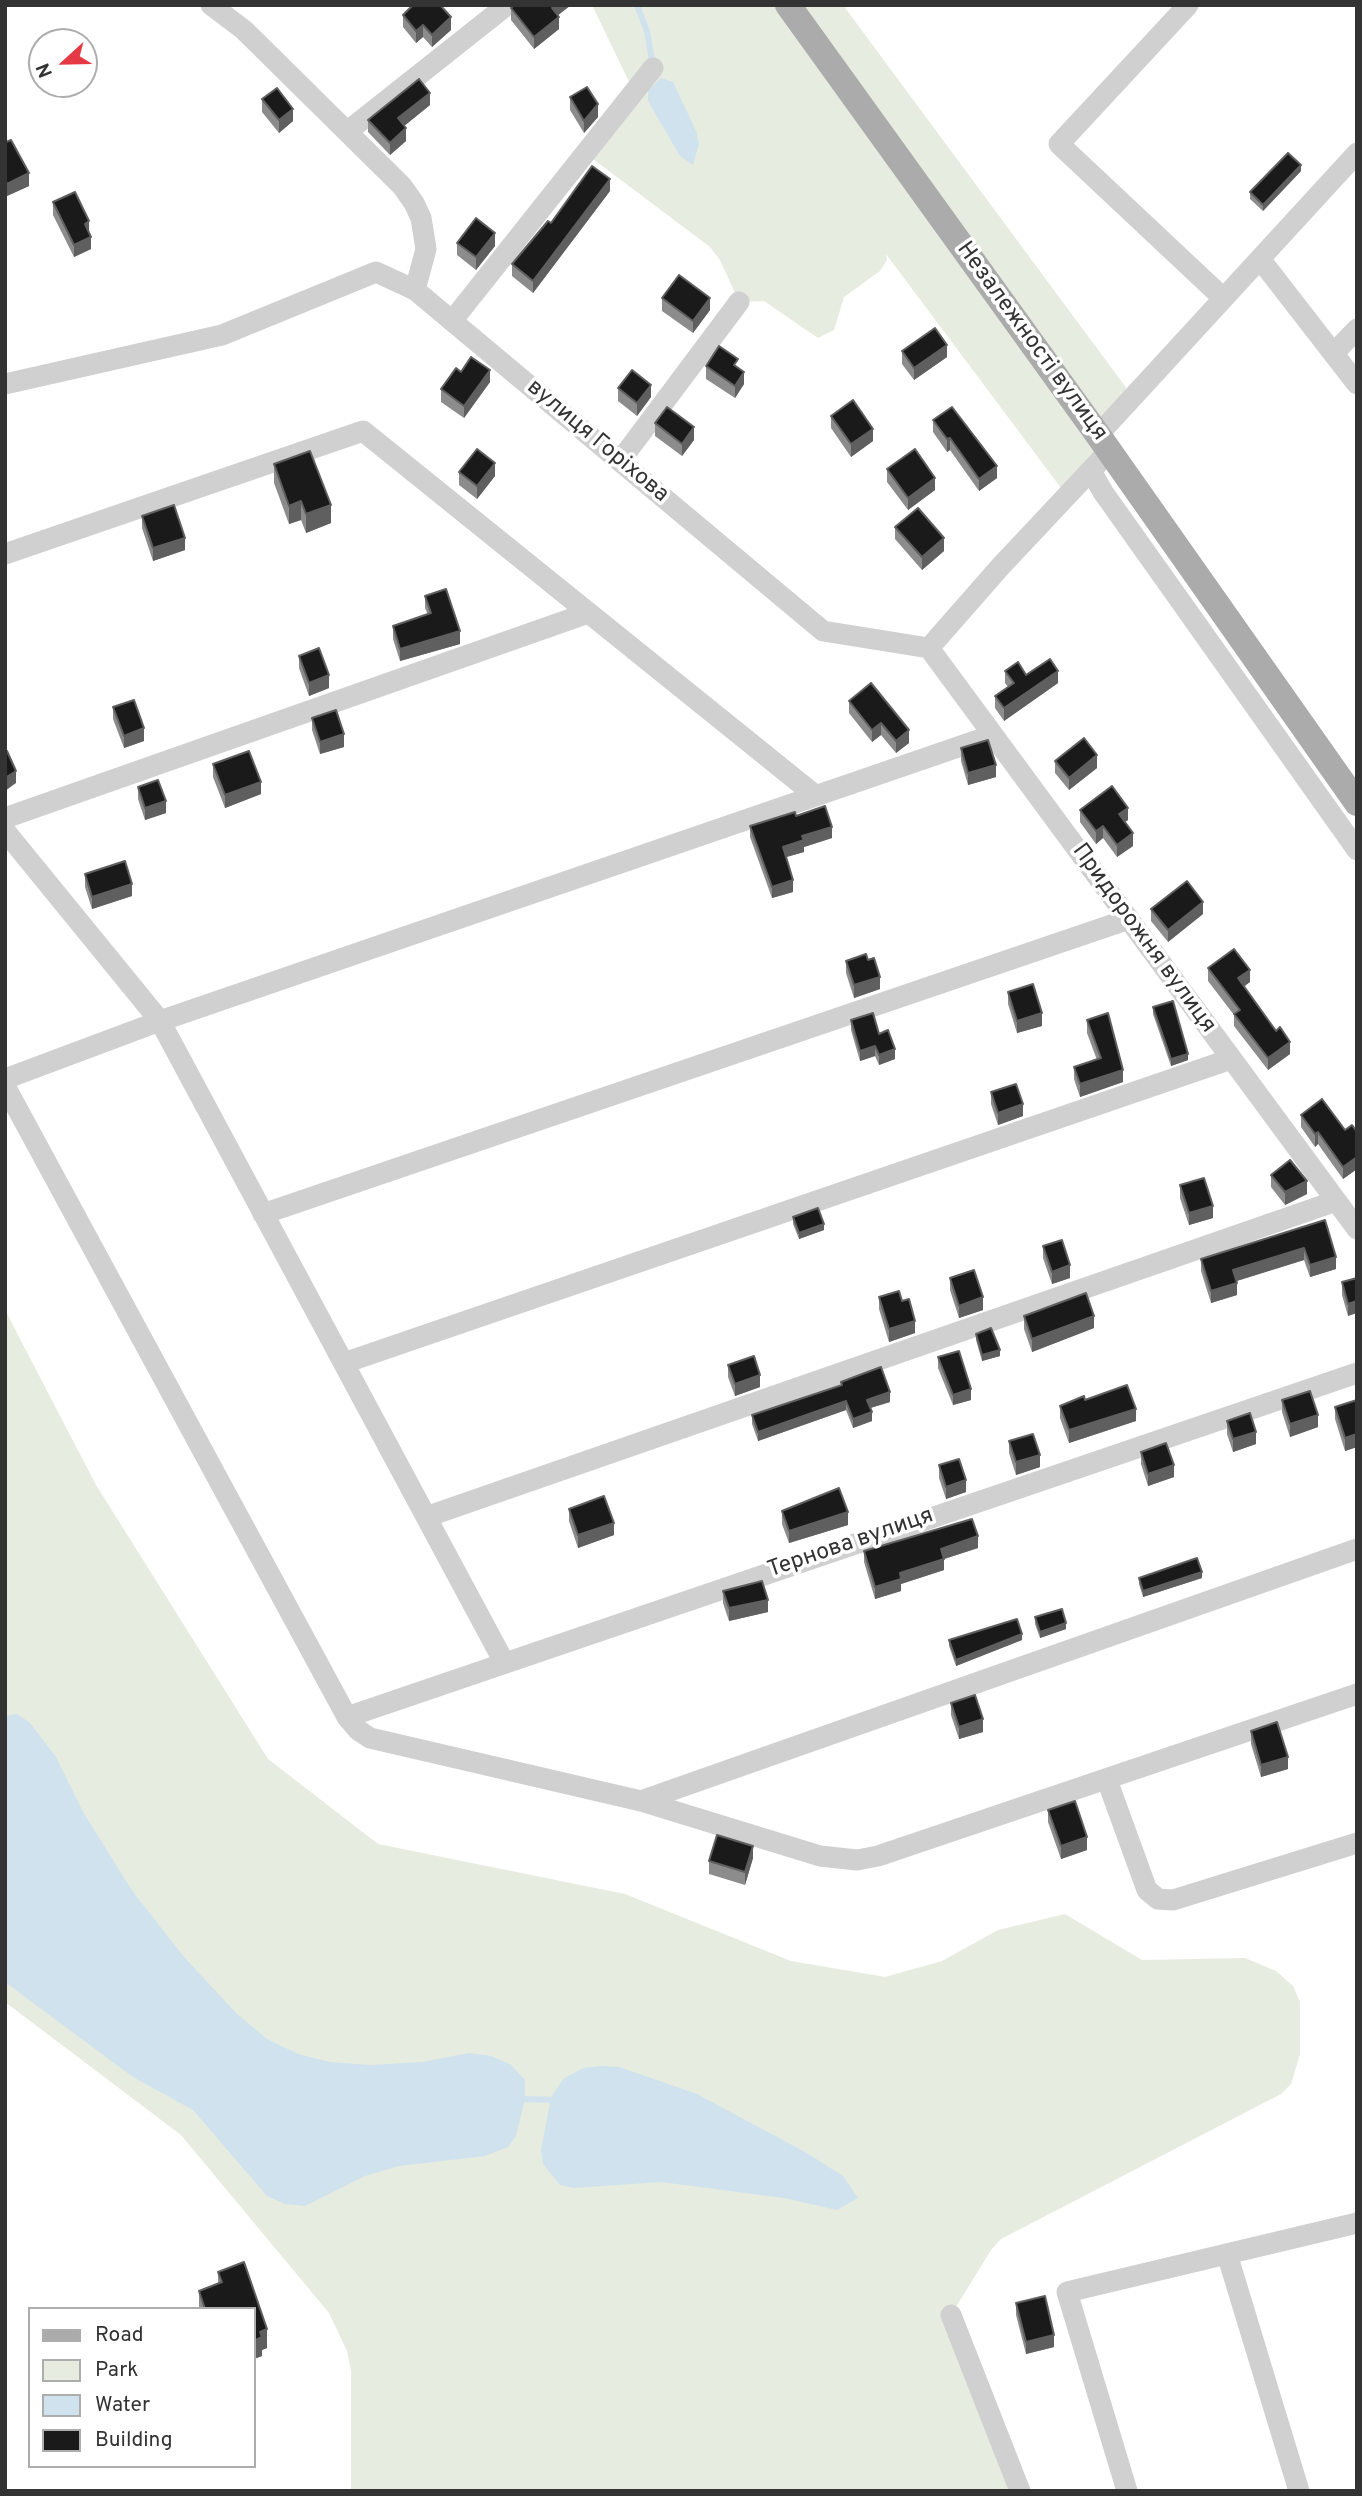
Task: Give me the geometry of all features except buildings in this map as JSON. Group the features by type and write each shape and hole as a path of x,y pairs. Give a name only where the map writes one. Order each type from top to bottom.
{"main road":[{"path":"1104,443 1357,803"}],"street":[{"path":"211,5 244,30 402,186 422,218 426,249 415,290"},
{"path":"348,131 507,5"},
{"name":"Незалежності вулиця","path":"788,5 1104,443 1091,471 1357,850"},
{"path":"1188,5 1059,144 1223,298"},
{"path":"452,321 653,68"},
{"path":"1104,443 1223,298 1357,153"},
{"path":"1260,258 1357,384"},
{"name":"вулиця Горіхова","path":"5,384 222,335 376,272 415,290 823,631 929,649"},
{"path":"620,461 738,302"},
{"path":"1335,353 1357,329"},
{"path":"5,554 362,431 816,796"},
{"path":"929,649 1091,471"},
{"path":"5,818 588,613"},
{"name":"Придорожня вулиця","path":"929,649 1357,1229"},
{"path":"5,1079 160,1021 993,735"},
{"path":"5,831 160,1021 504,1662"},
{"path":"263,1214 1129,919"},
{"path":"344,1363 1231,1059"},
{"path":"5,1086 347,1717 370,1738 641,1801 820,1856 857,1860 878,1856 1107,1780 1357,1694"},
{"path":"426,1517 1336,1201"},
{"name":"Тернова вулиця","path":"347,1717 1357,1373"},
{"path":"641,1801 1357,1549"},
{"path":"1107,1780 1147,1890 1158,1899 1173,1900 1357,1843"},
{"path":"1127,2491 1068,2292 1357,2223"},
{"path":"1227,2254 1299,2491"},
{"path":"951,2315 1020,2491"}],"green space":[{"path":"592,5 843,5 1133,397 1099,434 1109,451 1067,496 886,254 887,260 880,271 844,297 834,330 818,338 764,301 739,302 720,260 710,247 585,153 634,92"},
{"path":"5,1310 96,1485 268,1759 378,1844 625,1894 791,1961 885,1977 942,1961 998,1930 1065,1914 1142,1960 1245,1958 1276,1971 1293,1986 1300,2002 1300,2054 1291,2084 1281,2094 1001,2239 991,2250 951,2315 1020,2491 351,2491 351,2371 347,2351 329,2313 181,2135 5,2002"}],"water":[{"path":"661,78 673,82 696,131 699,143 693,165 680,156 648,101 648,91"},
{"path":"17,1714 30,1723 56,1757 83,1812 133,1892 184,1957 236,2013 267,2039 298,2054 330,2062 370,2065 422,2062 469,2053 491,2056 510,2064 525,2080 525,2099 516,2136 508,2147 485,2156 399,2166 365,2176 305,2206 285,2204 267,2196 193,2110 133,2077 5,1982 5,1716"},
{"path":"619,2067 697,2094 805,2152 843,2176 858,2198 837,2210 784,2198 661,2182 574,2188 560,2185 543,2164 541,2150 551,2098 563,2079 583,2068"}],"waterway":[{"path":"637,5 647,31 653,66"},
{"path":"519,2099 556,2100"}]}
